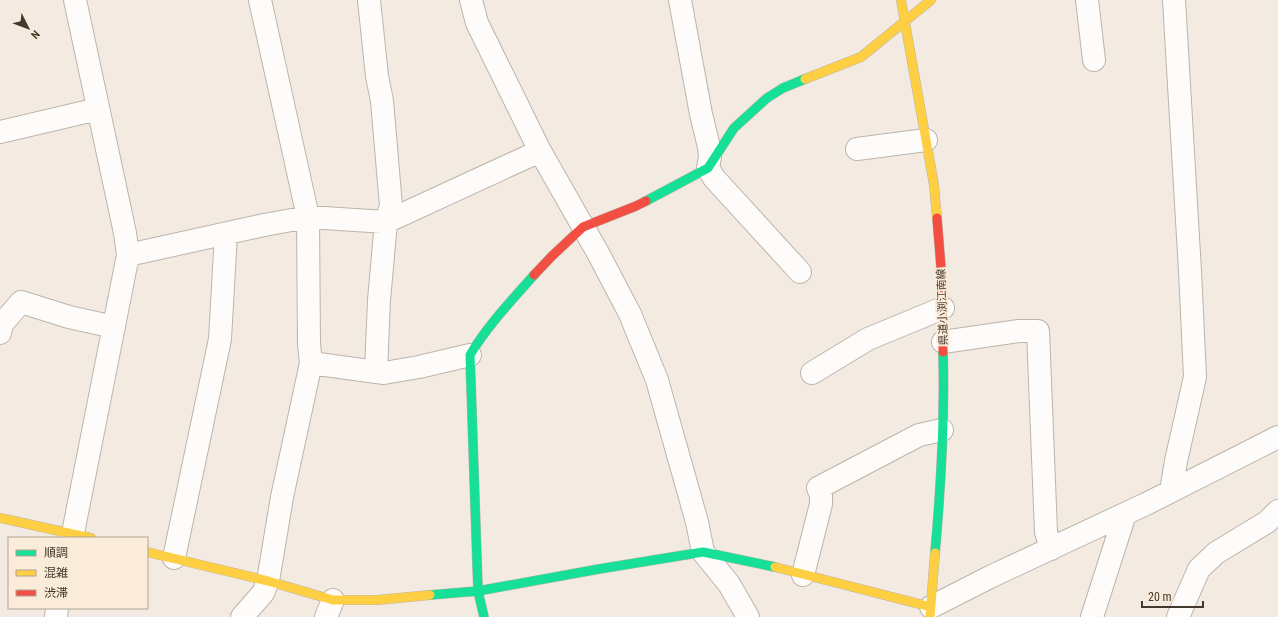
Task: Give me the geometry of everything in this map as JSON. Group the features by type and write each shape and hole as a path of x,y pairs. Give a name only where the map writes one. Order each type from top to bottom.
{"street":[{"path":"0,518 79,537 114,327 128,255 125,233 75,0"},
{"path":"242,617 263,593 268,581 282,497 311,363 309,344 308,217 260,0"},
{"path":"369,0 377,76 384,116 391,206 386,222 379,300 376,372"},
{"path":"471,0 477,23 540,152 630,314 657,380 703,552 729,584 748,617"},
{"path":"680,0 710,157 708,168 714,178 800,272"},
{"name":"県道小渕江南線","path":"901,0 934,185 942,280 944,391 939,512 930,612"},
{"path":"484,617 478,591 470,356 476,343 516,295 552,256 583,227 636,206 708,168 734,128 768,98 783,88 861,57 931,0"},
{"path":"1086,0 1094,60"},
{"path":"1171,491 1176,460 1195,377 1174,0"},
{"path":"0,132 98,109"},
{"path":"857,149 926,140"},
{"path":"128,255 308,217 386,222 540,152"},
{"path":"174,558 220,339 226,234"},
{"path":"0,333 2,324 21,302 69,317 114,327"},
{"path":"812,372 868,339 943,308"},
{"path":"943,342 1019,331 1038,331 1046,532 1051,549"},
{"path":"311,363 384,373 470,356"},
{"path":"803,574 821,504 821,495 818,488 919,435 942,430"},
{"path":"148,552 268,581 329,609 377,600 478,591 703,552 760,563 803,574 930,612 992,576 1125,514 1278,437"},
{"path":"1178,617 1199,569 1216,553 1267,522 1278,511"},
{"path":"1092,617 1125,514"}],"traffic: fast":[{"path":"646,201 708,168 734,128 767,98 783,88 805,79"},
{"path":"484,617 478,591 470,355 492,324 534,275"},
{"path":"935,553 942,452 943,352"},
{"path":"430,595 478,591 703,552 775,567"}],"traffic: slow":[{"path":"901,0 934,185 937,218"},
{"path":"805,79 861,57 931,0"},
{"path":"0,518 86,537"},
{"path":"148,552 268,581 333,600 377,600 430,595"},
{"path":"930,617 935,553"},
{"path":"775,567 931,607"}],"traffic: jam":[{"path":"534,275 583,227 646,201"},
{"path":"937,218 942,280 943,352"}]}
